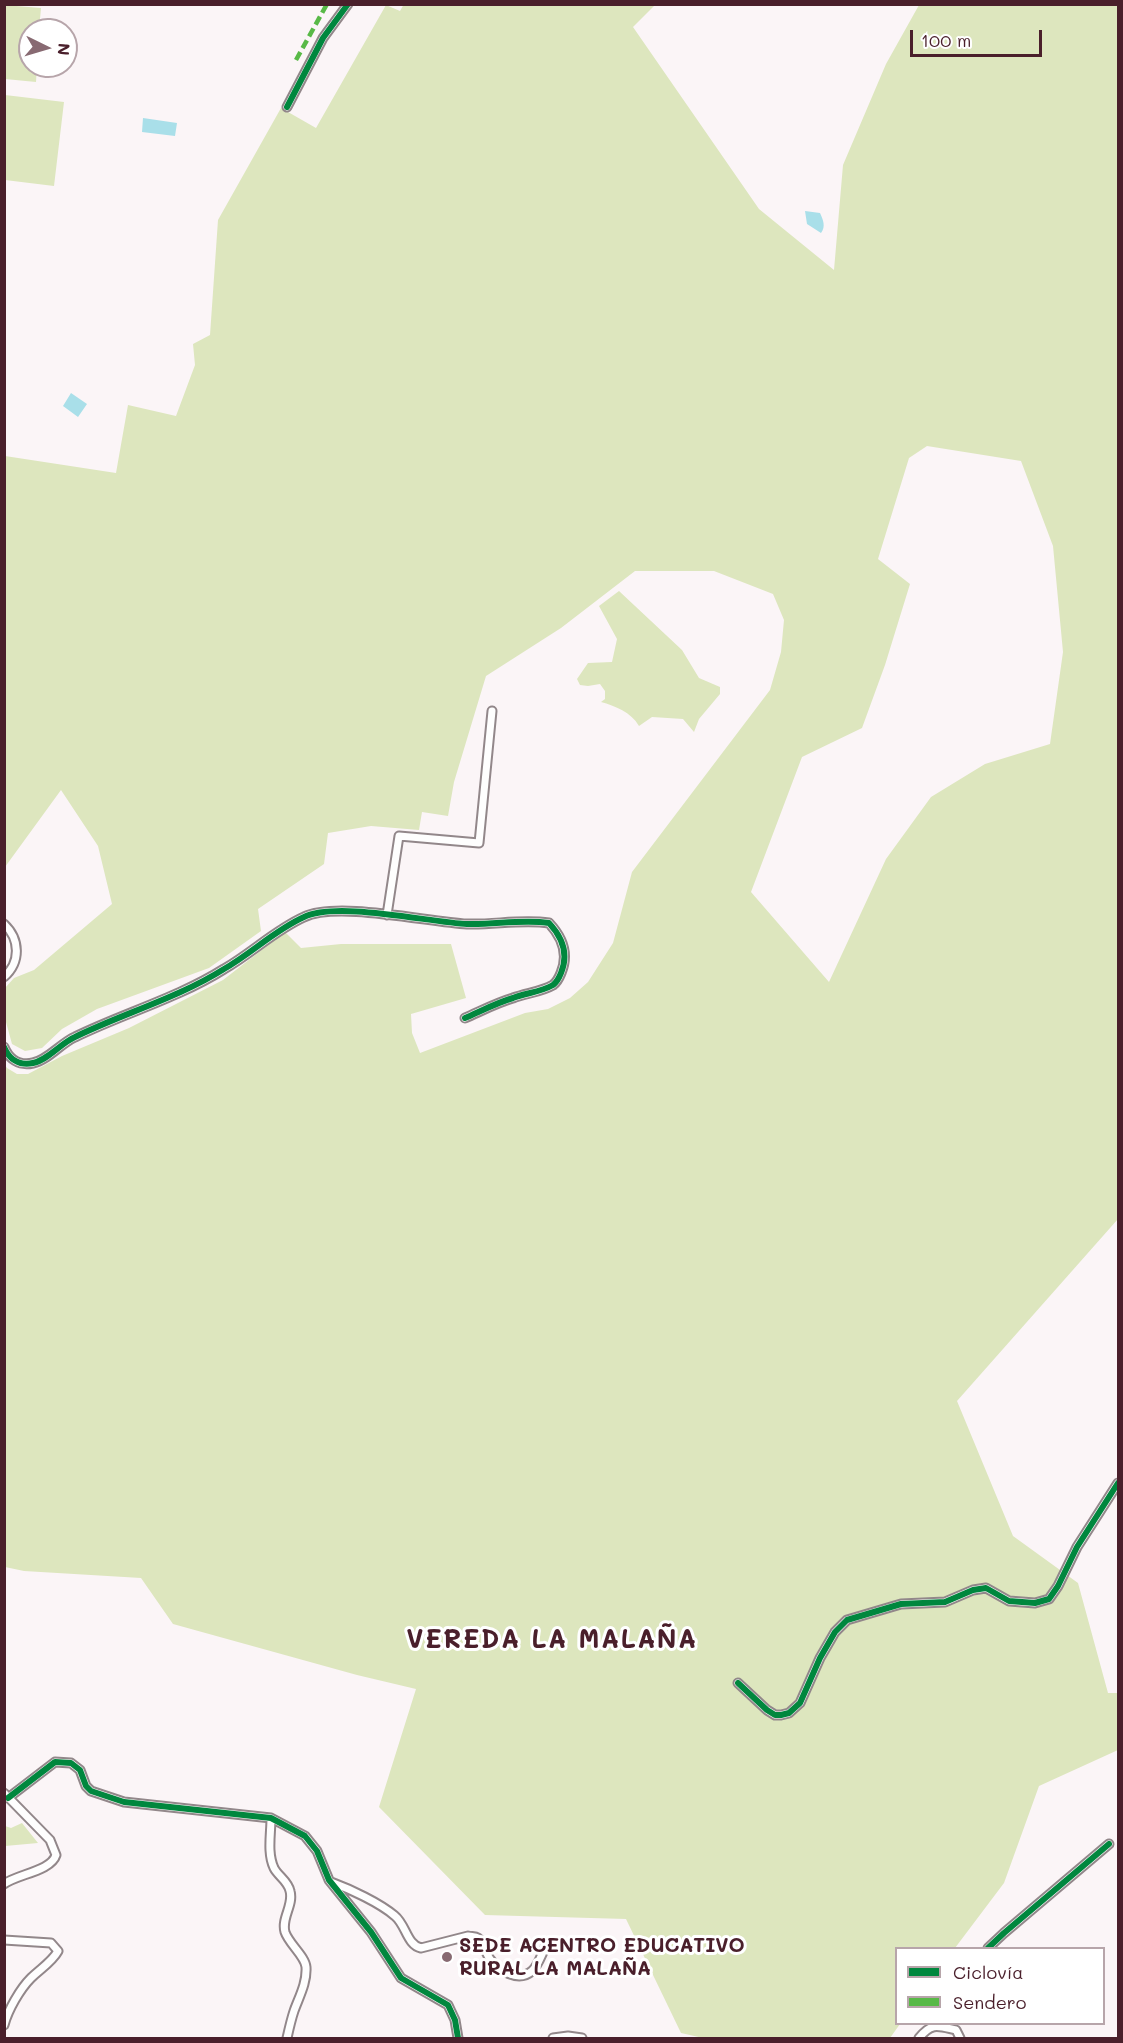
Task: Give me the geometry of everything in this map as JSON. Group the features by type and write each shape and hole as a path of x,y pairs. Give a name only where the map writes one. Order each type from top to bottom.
{"street":[{"path":"287,107 323,38 348,4"},
{"path":"387,915 399,836 478,843 492,711"},
{"path":"4,1047 11,1059 18,1063 36,1062 72,1038 186,990 225,969 307,915 329,911 467,924 549,923 558,932 566,956 554,984 512,998 465,1018"},
{"path":"4,924 15,937 17,955 15,964 4,977"},
{"path":"738,1683 775,1715 789,1713 800,1703 820,1658 836,1632 847,1620 901,1604 945,1602 973,1590 986,1588 1009,1601 1035,1603 1049,1599 1077,1547 1119,1483"},
{"path":"4,1884 13,1878 52,1863 56,1855 56,1850 50,1840 6,1795 55,1762 71,1763 80,1770 86,1786 91,1791 124,1802 271,1818 305,1836 317,1851 329,1880 370,1932 401,1978 448,2005 455,2020 458,2038"},
{"path":"271,1818 271,1860 275,1870 285,1880 290,1890 291,1899 284,1921 284,1929 292,1947 306,1964 306,1980 287,2038"},
{"path":"989,1947 1109,1844"},
{"path":"329,1880 394,1914 403,1923 416,1947 421,1948 468,1936 475,1937 480,1940 489,1959 501,1970 514,1975 523,1975 532,1971 546,1946"},
{"path":"4,1940 51,1943 58,1950 55,1956 28,1980 4,2025"},
{"path":"919,2038 928,2026 937,2025 956,2030 960,2038"},
{"path":"553,2038 568,2036 582,2038"}],"green space":[{"path":"404,4 655,5 633,27 759,209 834,270 843,165 886,64 919,5 1118,5 1118,1219 957,1401 1013,1536 1078,1583 1108,1693 1118,1693 1118,1750 1039,1786 1004,1883 956,1947 895,1947 895,2025 899,2025 890,2038 703,2038 681,2033 626,1919 485,1915 379,1807 416,1689 173,1624 141,1578 24,1571 5,1567 5,1065 17,1074 28,1074 62,1056 129,1028 223,980 285,932 301,948 341,944 451,944 466,998 411,1014 412,1033 420,1053 525,1013 548,1009 570,998 588,982 613,943 632,872 770,690 781,652 784,620 773,594 714,571 635,571 561,628 486,676 454,782 448,816 422,812 419,830 371,826 328,833 324,864 258,909 261,931 209,968 97,1009 62,1029 42,1048 25,1051 12,1044 6,1022 5,988 14,978 34,970 112,904 98,846 61,790 5,867 5,456 116,473 128,405 176,416 195,365 193,344 210,335 218,220 281,108 316,128 386,5 400,11","holes":["927,446 1021,461 1053,546 1063,652 1050,744 985,764 931,797 886,859 829,982 751,892 802,757 862,728 885,665 910,584 878,559 909,458"]},
{"path":"4,5 41,8 40,18 18,18 18,78 36,78 36,82 5,79"},
{"path":"5,95 64,102 54,186 5,180"},
{"path":"619,591 682,650 699,678 720,687 720,694 699,719 694,732 683,719 652,717 639,726 627,713 601,702 605,699 605,691 600,684 580,685 577,679 588,663 612,662 617,639 599,606"},
{"path":"22,1823 38,1843 5,1846 5,1826 11,1828"}],"water":[{"path":"143,118 177,123 175,136 142,132"},
{"path":"805,211 820,213 824,225 821,233 807,224"},
{"path":"71,393 87,404 78,417 63,406"}],"marked path":[{"path":"296,60 327,4"}],"cycle path":[{"path":"287,107 323,38 348,4"},
{"path":"4,1047 9,1055 19,1062 28,1064 39,1061 75,1037 170,997 206,979 234,963 293,922 319,913 360,912 467,924 549,923 558,934 564,953 563,966 556,983 501,1002 465,1018"},
{"path":"738,1683 775,1715 789,1713 800,1703 820,1658 835,1632 847,1620 901,1604 945,1602 973,1590 986,1588 1009,1601 1035,1603 1049,1599 1077,1547 1118,1483"},
{"path":"8,1798 55,1762 71,1763 80,1770 86,1786 91,1791 124,1802 271,1818 305,1836 317,1851 329,1880 371,1932 401,1978 448,2005 455,2020 458,2038"},
{"path":"989,1947 1109,1844"}],"place":[{"name":"SEDE ACENTRO EDUCATIVO RURAL LA MALAÑA","path":"447,1957"}],"district":[{"name":"VEREDA LA MALAÑA","path":"552,1640"}]}
